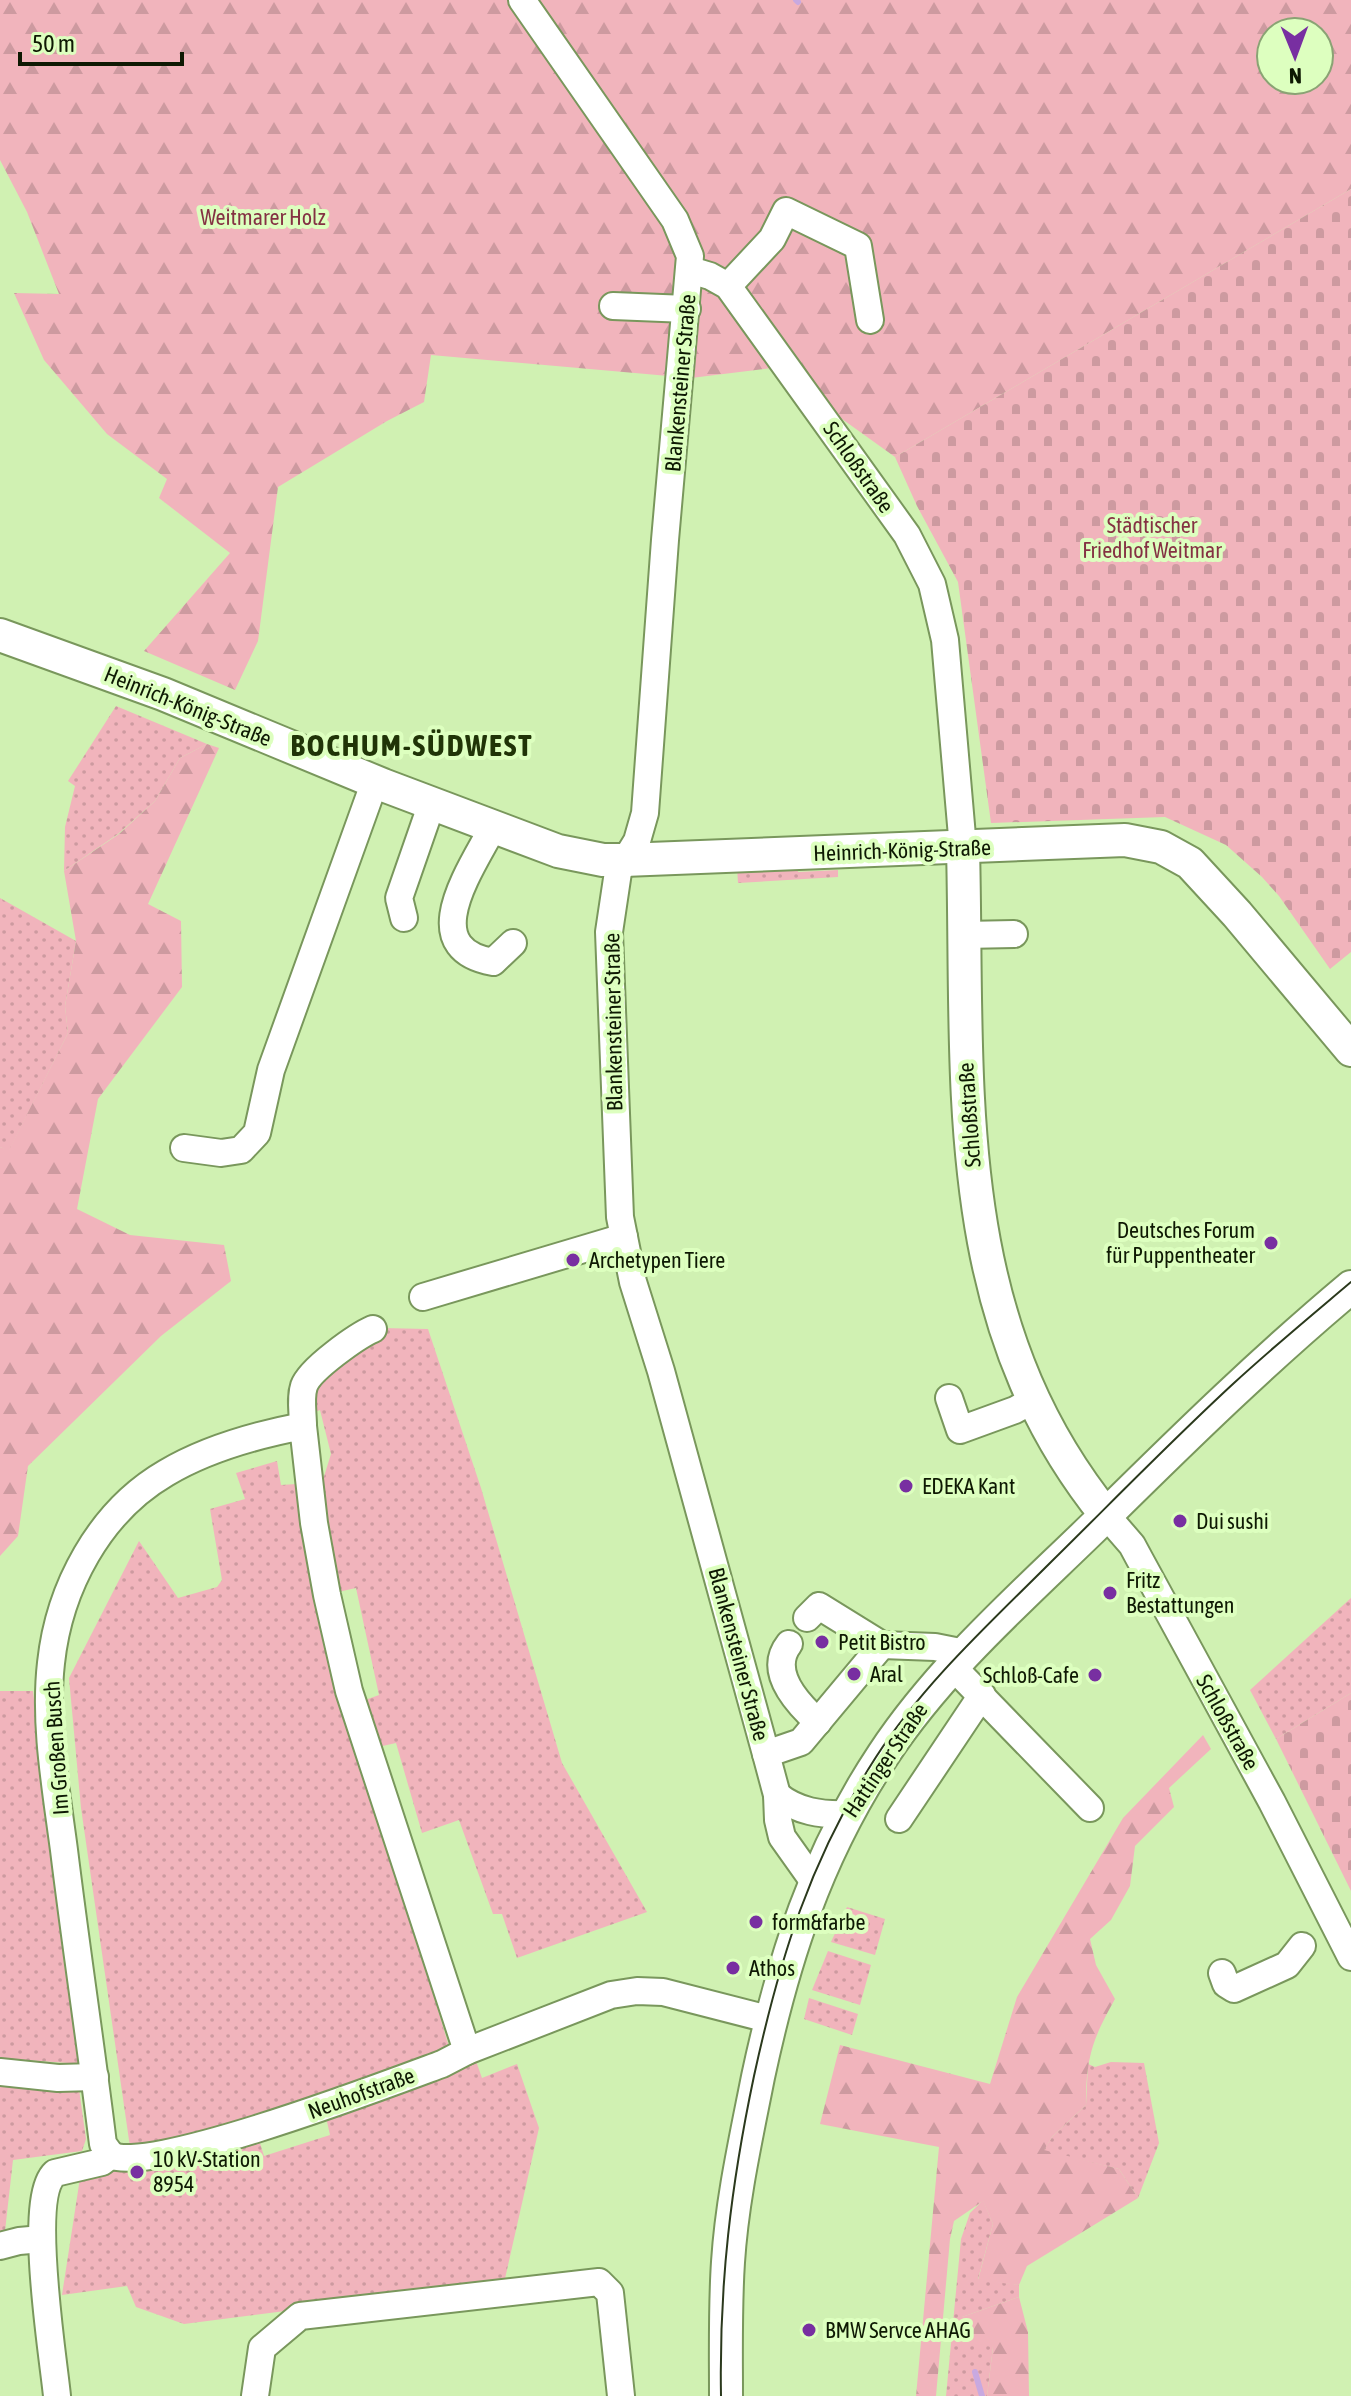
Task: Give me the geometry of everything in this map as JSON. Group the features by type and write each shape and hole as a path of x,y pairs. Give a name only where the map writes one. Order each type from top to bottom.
{"main road":[{"name":"Heinrich-König-Straße","path":"0,635 163,694 493,827 558,851 603,860 1125,840 1149,843 1173,852 1190,863 1351,1050"},
{"name":"Schloßstraße","path":"963,848 965,1089 975,1200 989,1270 1021,1373 1033,1400 1087,1494 1106,1515"},
{"name":"Hattinger Straße","path":"726,2396 725,2320 733,2213 748,2126 793,1938 814,1882 848,1814 884,1754 959,1660 1223,1399 1351,1287"}],"street":[{"name":"Blankensteiner Straße","path":"522,0 675,220 690,256 645,813 637,841 618,872 608,959 620,1217 633,1282 671,1407 777,1795 782,1837 814,1882"},
{"path":"690,270 728,286 772,239 786,211 858,246 870,320"},
{"name":"Schloßstraße","path":"728,286 899,524 932,584 945,640 963,848"},
{"path":"613,306 687,309"},
{"path":"184,1148 221,1153 241,1150 257,1133 271,1070 375,781"},
{"path":"404,918 399,898 432,803"},
{"path":"493,827 453,908 451,929 462,948 480,960 493,962 513,943"},
{"path":"964,935 1014,934"},
{"path":"423,1297 624,1237"},
{"path":"373,1329 353,1338 308,1380 303,1390 303,1426 324,1581 349,1691 467,2051"},
{"path":"949,1398 960,1430 1015,1410 1033,1400"},
{"name":"Im Großen Busch","path":"111,2155 103,2144 52,1750 51,1665 56,1627 65,1597 95,1541 122,1508 143,1489 166,1473 213,1450 303,1426"},
{"name":"Schloßstraße","path":"1106,1515 1132,1545 1232,1728 1351,1957"},
{"path":"813,1612 882,1642 935,1647 959,1660 982,1695 1090,1808"},
{"path":"766,1754 801,1742 825,1715 850,1705 882,1642"},
{"path":"789,1644 782,1652 782,1674 795,1701 825,1715"},
{"path":"899,1819 982,1695"},
{"path":"777,1795 789,1805 803,1810 848,1814"},
{"path":"1222,1973 1226,1984 1234,1989 1287,1965 1302,1946"},
{"name":"Neuhofstraße","path":"42,2239 45,2187 55,2173 102,2162 111,2155 123,2159 152,2155 253,2130 442,2064 467,2051 611,1995 637,1991 663,1992 772,2020"},
{"path":"0,2072 58,2078 95,2077"},
{"path":"0,2246 42,2239 57,2396"},
{"path":"255,2396 262,2348 300,2316 599,2282 610,2293 621,2396"}],"green space":[{"name":"Weitmarer Holz","path":"0,0 1351,0 1351,189 895,457 771,368 691,378 431,355 424,402 278,487 258,641 235,690 144,651 230,553 159,498 167,479 107,434 44,360 14,293 59,294 27,212 0,160"},
{"name":"Städtischer Friedhof Weitmar","path":"1351,189 1351,952 1330,969 1262,877 1226,845 1165,817 991,823 958,582 917,506 895,457"},
{"path":"116,706 207,744 180,758 155,801 118,834 64,871 65,827 75,786 68,781"},
{"path":"207,744 219,748 148,904 181,921 182,987 98,1099 77,1209 130,1235 224,1245 231,1281 161,1336 28,1466 18,1536 0,1556 0,1147 9,1150 68,1033 65,1006 76,941 64,871 119,834 155,801 180,758"},
{"path":"798,864 798,872 838,870 838,877 738,883 737,867"},
{"path":"0,898 76,941 65,1006 68,1033 9,1151 0,1147"},
{"path":"381,1328 428,1329 481,1488 562,1763 647,1912 517,1958 502,1914 493,1914 459,1820 422,1833 396,1743 378,1747 365,1700 379,1695 356,1588 338,1592 321,1486 331,1454 320,1410 315,1412 313,1390"},
{"path":"277,1461 281,1485 297,1484 328,1654 361,1772 402,1888 449,2047 292,2106 130,2147 81,1808 69,1678 139,1541 178,1598 217,1587 222,1580 210,1509 245,1499 236,1473"},
{"path":"1351,1598 1351,1693 1276,1739 1250,1690"},
{"path":"0,1691 33,1691 64,1964 81,2064 0,2058"},
{"path":"1351,1693 1351,1891 1276,1739"},
{"path":"1203,1735 1211,1749 1169,1788 1174,1807 1135,1846 1130,1886 1111,1920 1090,1939 1096,1965 1115,1999 1092,2050 1086,2105 1052,2137 1044,2150 1119,2169 1138,2198 1027,2266 1019,2285 978,2280 993,2224 983,2201 954,2221 936,2396 916,2396 939,2147 820,2124 840,2045 990,2084 1017,1997 1123,1818"},
{"path":"847,1907 885,1919 875,1955 831,1942"},
{"path":"828,1951 871,1965 860,2005 812,1990"},
{"path":"809,1998 858,2014 852,2035 804,2019"},
{"path":"476,2061 482,2078 517,2064 539,2128 504,2283 184,2324 136,2307 127,2286 62,2295 80,2178 206,2154 259,2140 264,2156 330,2135 326,2117"},
{"path":"1111,2062 1144,2063 1159,2143 1138,2198 1119,2169 1043,2151 1052,2137 1086,2105 1088,2064 1095,2067"},
{"path":"0,2083 79,2089 86,2139 82,2151 13,2160 5,2231 0,2232"},
{"path":"983,2200 993,2224 978,2279 1019,2285 1019,2297 962,2317 993,2347 987,2396 946,2396 961,2239 970,2213"},
{"path":"1019,2297 1028,2332 1029,2396 987,2396 993,2347 961,2341 962,2317"}],"waterway":[{"path":"975,2372 982,2396"}],"tram line":[{"path":"721,2396 722,2314 728,2235 754,2076 775,1990 800,1910 853,1795 915,1704 981,1631 1211,1405 1351,1282"}],"place":[{"name":"Deutsches Forum für Puppentheater","path":"1271,1243"},
{"name":"Archetypen Tiere","path":"573,1260"},
{"name":"EDEKA Kant","path":"906,1486"},
{"name":"Dui sushi","path":"1180,1521"},
{"name":"Fritz Bestattungen","path":"1110,1593"},
{"name":"Petit Bistro","path":"822,1642"},
{"name":"Aral","path":"854,1674"},
{"name":"Schloß-Cafe","path":"1095,1675"},
{"name":"form&farbe","path":"756,1922"},
{"name":"Athos","path":"733,1968"},
{"name":"10 kV-Station 8954","path":"137,2172"},
{"name":"BMW Servce AHAG","path":"809,2330"}],"district":[{"name":"BOCHUM-SÜDWEST","path":"412,745"}]}
